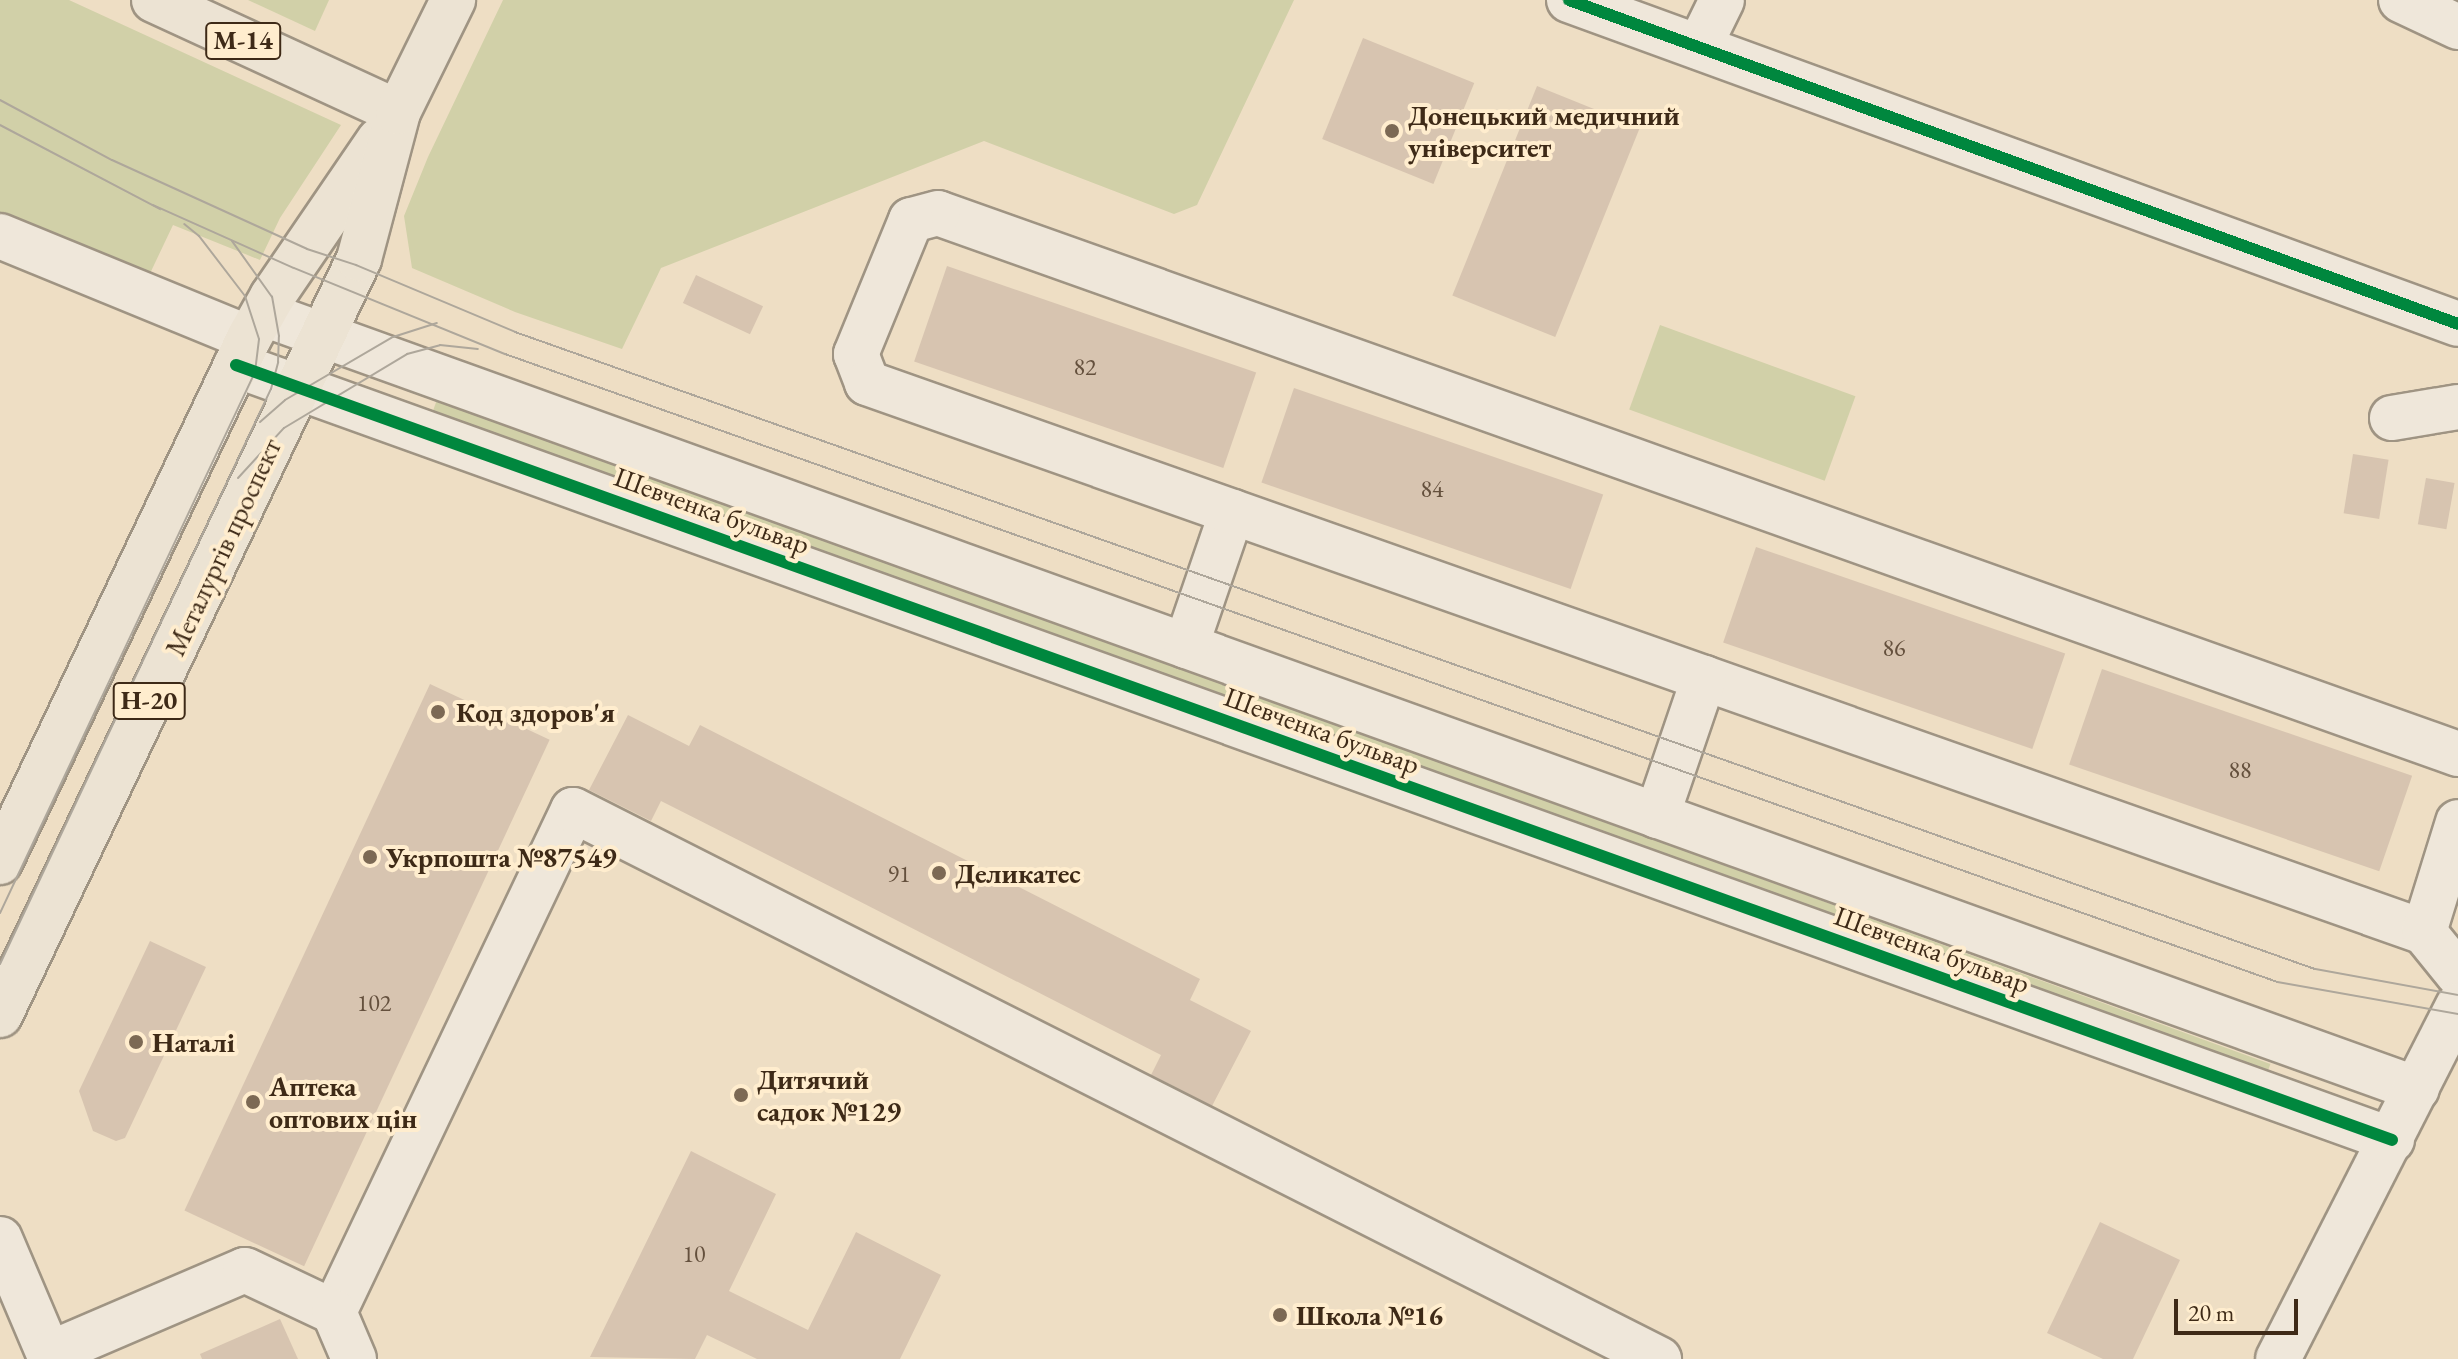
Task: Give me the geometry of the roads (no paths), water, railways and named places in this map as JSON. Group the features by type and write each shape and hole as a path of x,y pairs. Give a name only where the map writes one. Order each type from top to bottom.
{"main road":[{"name":"М-14","path":"154,0 398,112"},
{"name":"Металургів проспект","path":"0,862 250,339 398,112 453,0"},
{"name":"Металургів проспект","path":"0,1015 359,259 398,112"}],"street":[{"path":"1569,0 2458,324"},
{"path":"1699,47 1722,0"},
{"path":"2401,0 2458,27"},
{"path":"2458,754 938,213 911,220 856,354 867,383 2424,932 2458,974"},
{"path":"0,236 250,339"},
{"name":"Шевченка бульвар","path":"250,339 323,336 2417,1089"},
{"name":"Шевченка бульвар","path":"250,339 298,387 2392,1140"},
{"path":"2392,418 2458,407"},
{"path":"1186,646 1232,512"},
{"path":"1657,816 1704,678"},
{"path":"334,1312 573,810 1659,1359"},
{"path":"2424,932 2458,822"},
{"path":"2278,1359 2458,1005"},
{"path":"0,1239 12,1291 50,1357 245,1270 334,1312 354,1359"}],"tram line":[{"path":"0,100 112,160 307,249 356,265 515,332 2315,969 2458,995"},
{"path":"0,125 160,209"},
{"path":"153,205 294,268 505,354 2277,982 2458,1014"},
{"path":"0,913 255,372 259,339 245,296 199,236 184,224"},
{"path":"0,964 271,389 278,362 279,336 272,297 232,241"},
{"path":"260,422 285,400 393,337 437,323"},
{"path":"238,478 284,428 407,354 440,345 478,349"}],"place":[{"name":"Донецький медичний університет","path":"1392,131"},
{"name":"Код здоров'я","path":"438,712"},
{"name":"Укрпошта №87549","path":"370,857"},
{"name":"Деликатес","path":"939,873"},
{"name":"Наталі","path":"136,1042"},
{"name":"Дитячий садок №129","path":"741,1095"},
{"name":"Аптека оптових цін","path":"253,1102"},
{"name":"Школа №16","path":"1280,1315"}]}
